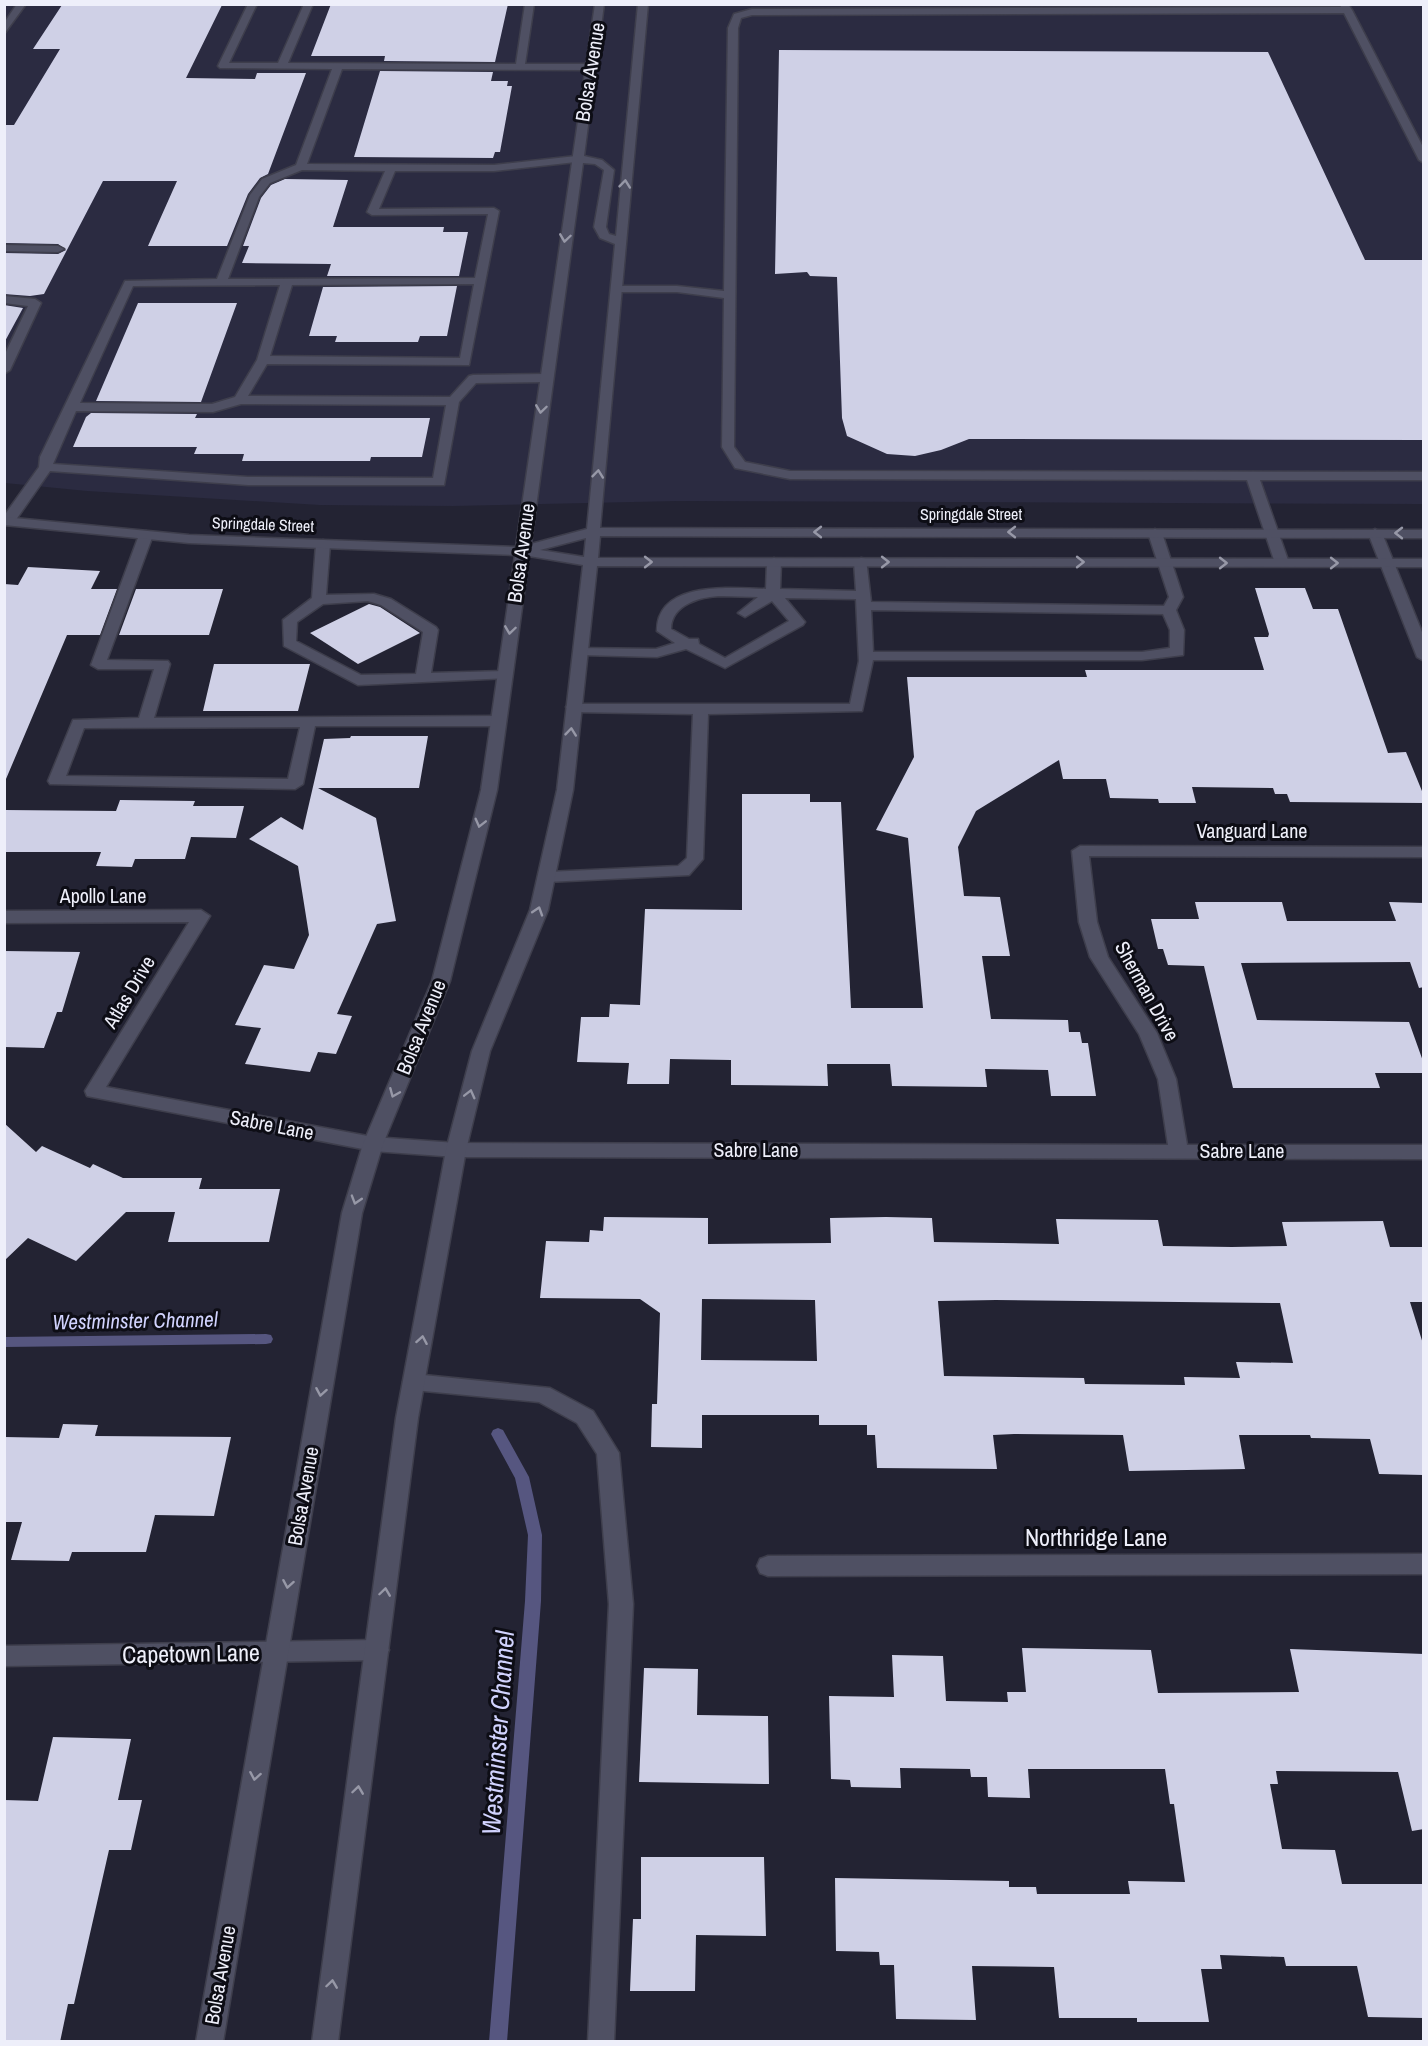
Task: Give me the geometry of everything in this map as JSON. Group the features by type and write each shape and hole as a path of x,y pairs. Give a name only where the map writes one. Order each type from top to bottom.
{"main road":[{"path":"4,31 22,4"},
{"path":"253,4 224,66 591,67"},
{"path":"282,66 309,4"},
{"path":"520,67 530,4"},
{"name":"Bolsa Avenue","path":"208,2042 352,1213 373,1144 441,981 489,790 545,378 600,4"},
{"path":"325,2042 414,1382 456,1150 481,1051 539,910 565,790 582,651 643,4"},
{"path":"1424,160 1345,7 898,8 752,12 737,16 734,20 728,289 730,337 728,447 740,465 790,475 1424,476"},
{"path":"301,167 338,66"},
{"path":"221,282 254,197 266,182 301,167 494,168 576,159 604,164 609,170 600,227 604,236 620,242"},
{"path":"391,168 372,212 494,211 465,362 473,379"},
{"path":"4,248 58,249"},
{"path":"6,521 46,467 48,457 129,283 480,281"},
{"path":"240,400 263,360 288,282"},
{"path":"617,289 728,289"},
{"path":"4,299 36,303 4,370"},
{"path":"263,360 465,362"},
{"path":"46,467 248,481 439,482 453,401 473,379 545,378"},
{"path":"72,407 213,408 240,400 453,401"},
{"path":"1252,476 1282,563"},
{"name":"Springdale Street","path":"6,521 146,535 521,551 589,562 1424,563"},
{"name":"Springdale Street","path":"521,551 592,532 1424,534"},
{"path":"1155,533 1176,597 1169,610"},
{"path":"1375,533 1424,657"},
{"path":"145,723 163,664 98,665 146,535"},
{"path":"319,600 323,544"},
{"path":"774,562 773,593 798,622 724,664 695,641 664,631 663,623 667,613 686,599 710,592 773,593 864,600 1169,610"},
{"path":"574,707 857,708 866,657 861,562"},
{"path":"745,613 773,593"},
{"path":"423,678 431,630 386,602 369,597 319,600 290,620 290,644 358,680 423,678 504,675"},
{"path":"866,657 1142,656 1178,652 1177,630 1169,610"},
{"path":"582,651 657,652 695,641"},
{"path":"547,878 683,871 695,859 701,709"},
{"path":"308,723 295,784 56,781 78,723 497,721"},
{"name":"Vanguard Lane","path":"1080,851 1424,852"},
{"name":"Sherman Drive","path":"1080,851 1088,922 1099,957 1148,1033 1167,1079 1179,1151"},
{"name":"Apollo Lane","path":"4,917 201,916"},
{"name":"Atlas Drive","path":"94,1091 201,916"},
{"name":"Sabre Lane","path":"94,1091 373,1144 456,1150 1424,1152"},
{"path":"414,1382 542,1394 585,1417 608,1452 621,1604 600,2042"},
{"name":"Northridge Lane","path":"768,1566 1424,1564"},
{"name":"Capetown Lane","path":"4,1656 377,1650"}],"shaded area":[{"path":"5,5 1423,5 1423,504 677,501 453,506 320,505 87,491 5,483"}],"building":[{"path":"331,4 508,4 495,62 384,61 385,56 311,56"},
{"path":"62,5 222,5 186,78 255,79 257,73 306,73 268,174 260,178 248,194 227,246 148,246 177,181 103,181 44,294 30,296 4,294 4,253 58,254 66,250 58,244 4,243 4,125 14,125 60,49 33,49"},
{"path":"779,50 1268,52 1365,260 1424,260 1424,440 969,439 941,450 915,456 887,454 847,436 842,418 837,277 810,276 807,272 775,274"},
{"path":"380,71 493,72 491,81 508,81 507,86 512,86 500,152 495,152 493,158 354,157"},
{"path":"285,179 348,180 333,227 444,227 443,232 468,232 459,276 327,276 331,264 242,263 249,246 243,246 261,198 271,185"},
{"path":"457,286 447,336 420,336 418,342 335,342 337,336 309,336 323,287"},
{"path":"138,303 237,303 201,402 96,401"},
{"path":"4,305 23,308 4,343"},
{"path":"91,413 197,414 195,418 430,418 422,457 371,457 370,461 242,461 244,454 194,454 197,447 73,447 86,417"},
{"path":"28,567 100,571 91,589 117,589 100,635 67,635 6,779 4,584 18,585"},
{"path":"1255,588 1305,588 1313,609 1338,609 1388,753 1406,752 1424,796 1424,803 1290,802 1287,794 1275,794 1273,788 1192,787 1196,803 1159,803 1158,799 1110,798 1106,779 1063,779 1059,760 976,811 958,847 964,896 1000,897 1010,956 982,956 991,1019 1068,1020 1069,1032 1080,1032 1082,1043 1088,1043 1096,1096 1051,1096 1048,1070 985,1069 987,1087 892,1086 890,1064 827,1064 828,1086 731,1085 731,1060 670,1059 669,1084 627,1084 629,1063 577,1062 581,1017 609,1017 610,1004 640,1005 645,909 742,910 742,794 810,794 810,802 841,802 851,1008 923,1008 908,838 876,830 914,757 907,677 1087,677 1085,670 1264,670 1254,637 1268,637 1269,634"},
{"path":"136,589 223,589 209,635 119,635"},
{"path":"369,604 380,607 420,633 358,664 310,633"},
{"path":"214,664 310,664 298,711 203,711"},
{"path":"351,736 428,736 419,788 318,788 376,818 396,921 377,924 337,1014 352,1016 336,1054 318,1052 310,1072 245,1064 261,1028 235,1025 264,965 294,969 309,935 298,866 249,839 281,817 303,830 324,739 350,738"},
{"path":"120,800 195,801 193,806 244,806 236,838 191,837 185,859 135,859 132,867 96,866 101,852 4,852 4,810 116,811"},
{"path":"1195,902 1282,902 1287,921 1396,921 1389,902 1424,903 1424,987 1419,988 1410,962 1241,963 1257,1020 1409,1022 1424,1064 1424,1073 1375,1073 1380,1088 1233,1088 1204,966 1168,965 1163,949 1158,949 1151,919 1199,919"},
{"path":"4,951 80,952 62,1012 57,1012 44,1048 4,1047"},
{"path":"4,1123 36,1152 42,1146 90,1168 93,1164 123,1178 202,1178 199,1189 280,1189 269,1242 168,1242 175,1212 126,1212 76,1261 28,1238 4,1261"},
{"path":"604,1217 708,1218 708,1244 831,1243 830,1218 932,1218 934,1242 1059,1244 1056,1219 1158,1220 1163,1246 1232,1247 1287,1246 1282,1222 1383,1221 1390,1247 1424,1247 1424,1302 1410,1302 1424,1347 1424,1475 1379,1474 1370,1439 1311,1438 1310,1435 1239,1435 1245,1469 1129,1471 1123,1435 1014,1434 993,1435 997,1469 877,1468 875,1435 867,1435 867,1425 819,1425 819,1415 702,1415 702,1448 651,1447 652,1404 657,1404 660,1313 640,1299 540,1298 546,1241 589,1242 590,1230 603,1231","holes":["702,1299 815,1300 817,1361 701,1360","938,1301 1280,1303 1293,1363 1236,1362 1240,1378 1184,1377 1185,1385 1085,1384 1084,1378 944,1376"]},
{"path":"63,1424 98,1425 95,1436 231,1437 214,1516 155,1515 146,1552 72,1552 69,1561 11,1560 22,1522 4,1522 4,1437 59,1438"},
{"path":"1022,1648 1151,1650 1158,1693 1299,1692 1290,1649 1424,1654 1424,1829 1412,1831 1398,1772 1276,1771 1278,1784 1270,1784 1282,1849 1335,1850 1342,1884 1424,1884 1424,2018 1368,2017 1357,1966 1286,1966 1284,1957 1220,1955 1222,1969 1201,1969 1209,2022 1137,2022 1137,2018 1059,2018 1054,1967 972,1966 976,2020 896,2019 894,1965 880,1965 879,1952 836,1951 835,1878 1009,1881 1009,1887 1036,1887 1037,1894 1130,1894 1128,1881 1185,1882 1174,1804 1170,1804 1165,1769 1028,1769 1030,1798 988,1797 987,1777 971,1777 970,1769 900,1768 901,1788 851,1787 850,1780 831,1779 829,1696 894,1697 892,1655 943,1656 946,1701 1008,1702 1007,1692 1026,1692"},
{"path":"644,1668 698,1669 697,1715 768,1716 769,1784 639,1782"},
{"path":"53,1737 131,1739 118,1800 142,1800 131,1850 109,1850 74,2004 68,2004 60,2042 4,2042 4,1800 38,1801"},
{"path":"641,1857 764,1857 766,1936 696,1935 695,1991 630,1991 633,1919 641,1919"}],"waterway":[{"name":"Westminster Channel","path":"4,1342 266,1339"},
{"name":"Westminster Channel","path":"498,1434 522,1477 535,1535 533,1601 498,2042"}]}
